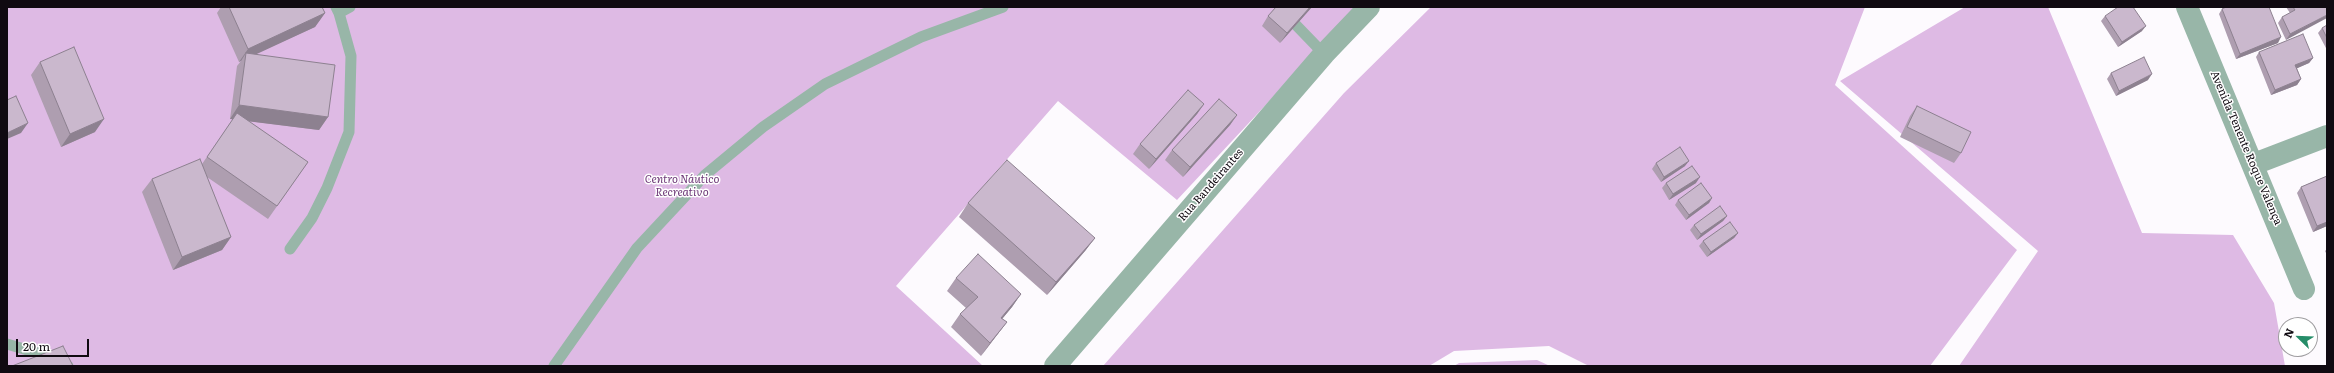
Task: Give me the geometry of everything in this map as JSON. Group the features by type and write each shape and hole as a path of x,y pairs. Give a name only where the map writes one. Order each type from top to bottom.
{"street":[{"name":"Rua Bandeirantes","path":"1055,366 1324,54 1369,7"},
{"name":"Avenida Tenente Roque Valença","path":"2187,7 2254,164 2304,289"},
{"path":"2254,164 2327,136"}],"lane":[{"path":"290,249 312,218 327,188 348,132 351,56 337,10 350,7"},
{"path":"554,366 637,248 704,175 763,127 825,84 921,37 1002,7"},
{"path":"1296,25 1324,54"},
{"path":"7,344 51,357 68,366"}],"green space":[{"name":"Centro Náutico Recreativo","path":"7,7 1357,7 1177,200 1058,101 896,286 983,366 7,366"},
{"path":"1431,7 1865,7 1835,85 2017,250 1930,366 1589,366 1549,346 1454,351 1429,366 1103,366 1344,93"},
{"path":"1965,7 2048,7 2142,233 2233,235 2274,303 2278,326 2278,357 2283,357 2285,366 1959,366 2038,251 1840,81"},
{"path":"1537,360 1550,366 1454,366 1459,363"}],"building":[{"path":"229,7 322,7 325,13 248,49"},
{"path":"1276,7 1310,7 1287,33 1268,16"},
{"path":"2118,7 2133,7 2146,26 2122,42 2105,16"},
{"path":"2226,7 2269,7 2281,37 2240,54 2222,9"},
{"path":"2293,7 2327,7 2327,15 2290,34 2282,17 2295,10"},
{"path":"2327,25 2327,38 2322,28"},
{"path":"2303,34 2313,58 2295,65 2301,79 2275,90 2259,52"},
{"path":"74,47 104,119 70,134 40,62"},
{"path":"246,53 335,65 328,117 239,105"},
{"path":"2144,57 2152,74 2119,91 2111,73"},
{"path":"1188,90 1204,104 1156,159 1140,144"},
{"path":"16,96 28,123 7,133 7,100"},
{"path":"1219,99 1237,115 1190,167 1172,150"},
{"path":"1917,106 1971,132 1961,153 1907,127"},
{"path":"237,113 308,162 277,206 207,157"},
{"path":"1680,147 1689,161 1664,177 1656,163"},
{"path":"200,159 231,237 182,257 152,179"},
{"path":"1007,160 1095,238 1056,282 968,203"},
{"path":"1692,166 1700,177 1673,194 1666,183"},
{"path":"2327,176 2327,222 2317,226 2301,187"},
{"path":"1701,183 1712,198 1689,215 1678,200"},
{"path":"1720,206 1727,216 1701,234 1694,225"},
{"path":"1730,222 1738,233 1711,252 1703,241"},
{"path":"978,254 1021,294 1001,318 1007,322 990,343 960,314 978,297 956,278"},
{"path":"63,346 73,366 12,366"}]}
